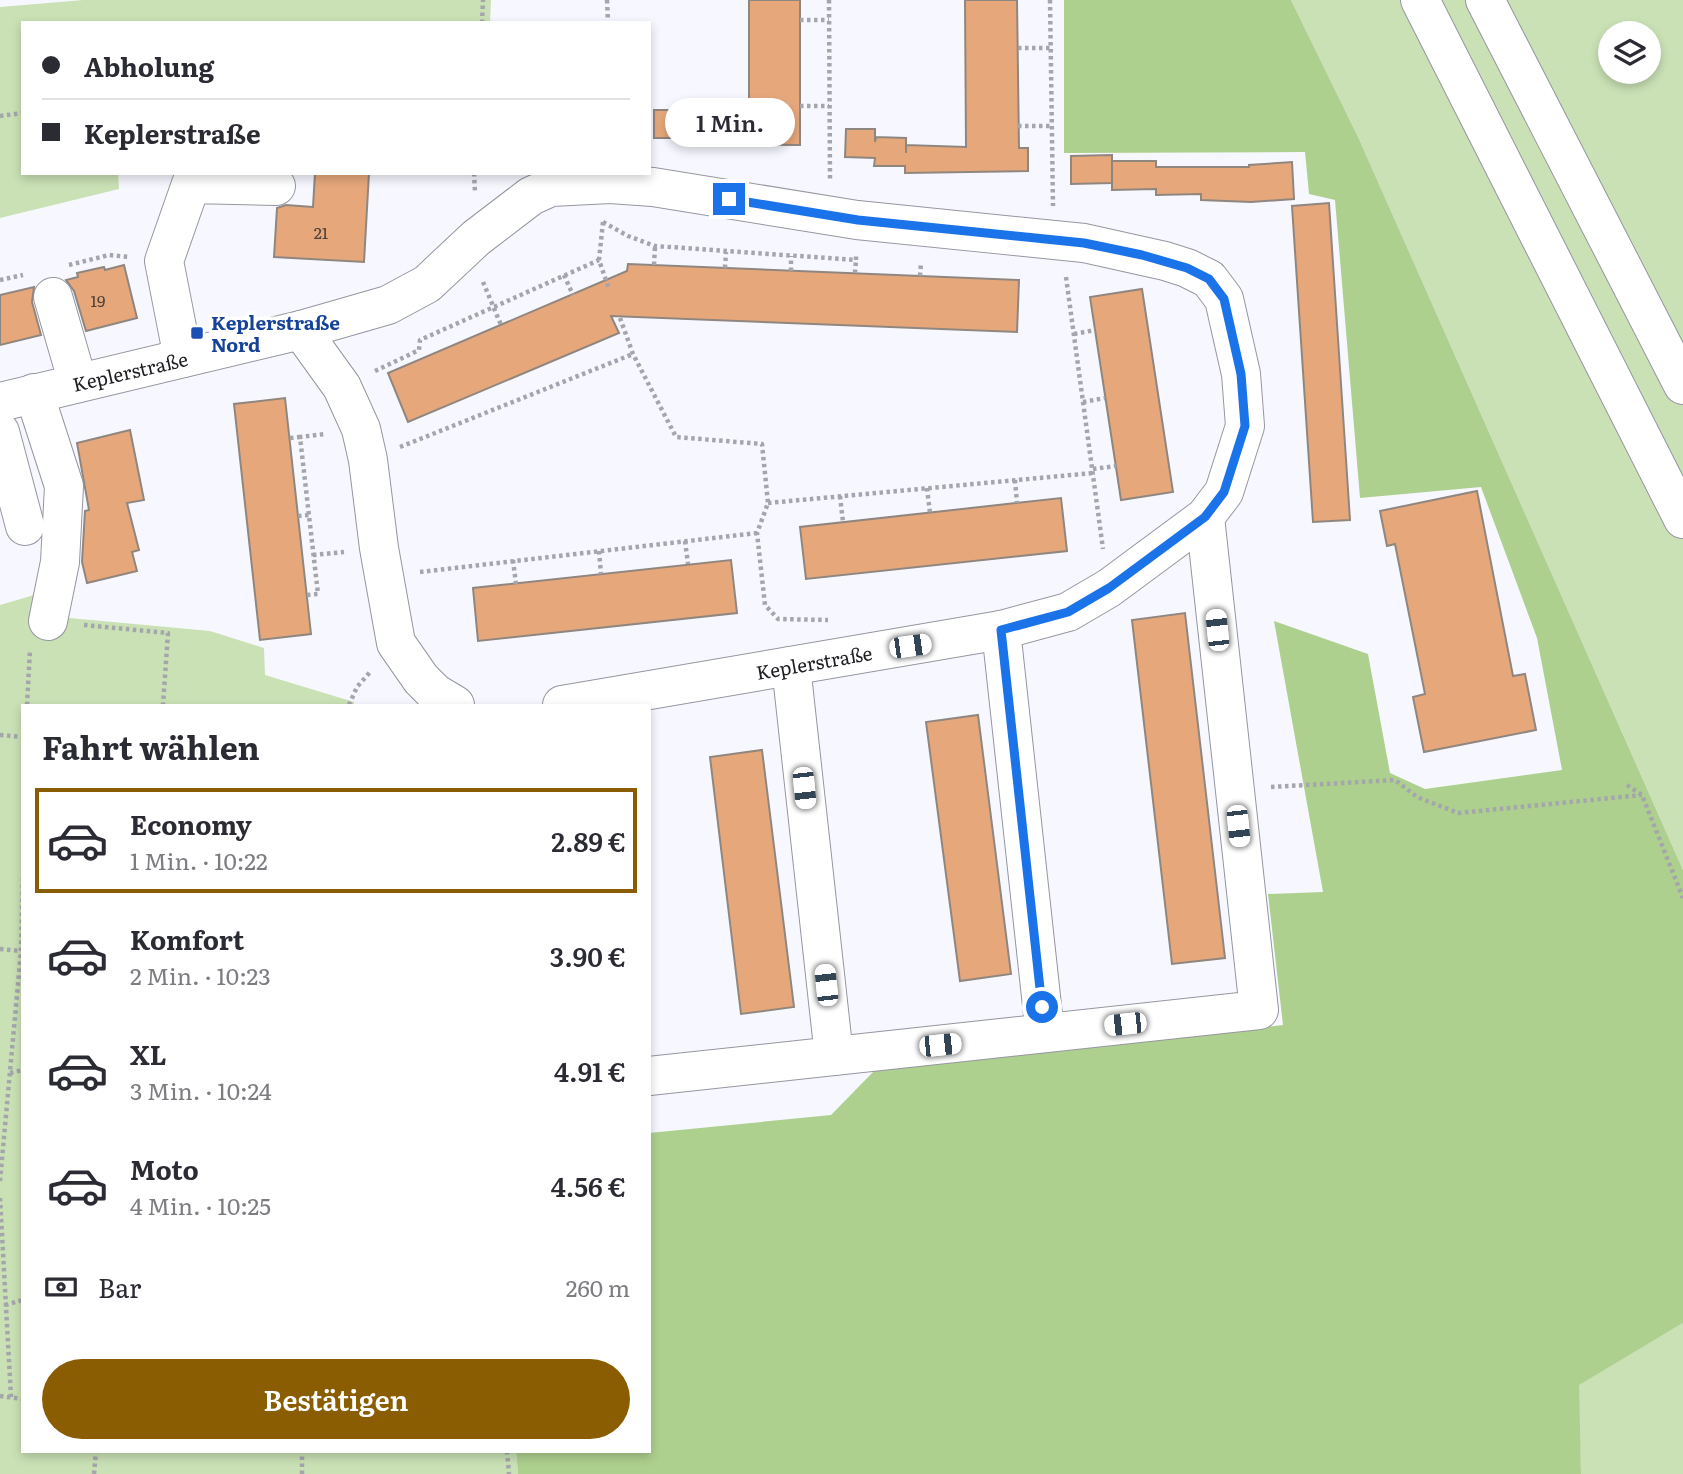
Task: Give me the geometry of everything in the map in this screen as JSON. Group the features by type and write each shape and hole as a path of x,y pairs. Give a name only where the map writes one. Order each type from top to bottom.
{"main road":[{"path":"1420,0 1683,519"},
{"path":"1485,0 1683,385"},
{"path":"183,358 164,261 192,178 276,186"},
{"name":"Keplerstraße","path":"17,398 301,330 388,305 427,284 476,238 531,196 551,187 610,184 653,187 844,218 1057,240 1142,255 1187,268 1209,279 1224,299 1241,374 1245,426 1224,492 1205,517 1109,588 1068,612 1001,630 572,704"},
{"path":"49,279 78,383"},
{"path":"301,330 342,387 365,445 396,643 421,679 435,693 453,704"},
{"path":"17,398 64,486 60,562 48,621"},
{"path":"0,432 25,526"},
{"path":"651,1076 1259,1010 1205,517"},
{"path":"1001,630 1045,1033"},
{"path":"791,666 834,1056"}],"path":[{"path":"482,21 484,0"},
{"path":"607,0 608,21"},
{"path":"829,0 829,106 844,218 856,260 855,274"},
{"path":"1050,0 1057,240 1074,334 1109,588"},
{"path":"800,20 829,20"},
{"path":"1018,48 1051,48"},
{"path":"800,106 829,106"},
{"path":"0,116 21,113"},
{"path":"1018,126 1052,126"},
{"path":"609,289 599,260 603,222 628,236 655,246 856,260"},
{"path":"654,265 655,246"},
{"path":"725,268 726,252"},
{"path":"0,280 49,279 109,255 164,261"},
{"path":"791,256 791,271"},
{"path":"423,358 419,350 420,340 599,260"},
{"path":"920,268 920,276"},
{"path":"564,275 573,295"},
{"path":"494,307 502,325"},
{"path":"620,318 633,354 676,438 762,444 768,503 757,533 765,606 778,618 841,621"},
{"path":"1074,334 1095,330"},
{"path":"342,387 419,350"},
{"path":"290,438 365,445 633,354"},
{"path":"1083,402 1105,398"},
{"path":"300,437 318,594 307,595"},
{"path":"768,503 1015,480 1116,466"},
{"path":"1015,480 1017,503"},
{"path":"928,488 930,513"},
{"path":"840,496 843,522"},
{"path":"298,516 309,515"},
{"path":"384,576 757,533"},
{"path":"685,541 688,564"},
{"path":"599,551 601,574"},
{"path":"513,560 516,584"},
{"path":"27,704 31,625 48,621 168,633 163,704"},
{"path":"0,734 21,737"},
{"path":"1234,789 1395,780 1417,797 1458,813 1642,795"},
{"path":"1627,785 1642,795 1683,898"},
{"path":"0,949 21,951 0,1181"},
{"path":"10,1073 21,1070"},
{"path":"0,1198 11,1397"},
{"path":"5,1305 21,1301"},
{"path":"0,1396 21,1399"},
{"path":"94,1474 96,1453"},
{"path":"302,1453 302,1474"},
{"path":"507,1453 509,1474"}],"green space":[{"path":"83,0 491,0 490,21 21,21 21,175 118,175 119,189 0,218 0,7"},
{"path":"1064,0 1291,0 1359,139 1683,870 1683,1323 1579,1385 1581,1474 518,1474 516,1453 651,1453 651,1133 831,1115 877,1068 1283,1025 1268,894 1323,892 1274,621 1368,654 1390,773 1425,789 1562,770 1537,638 1481,487 1360,498 1335,200 1309,194 1305,152 1064,153"},
{"path":"1291,0 1683,0 1683,870 1359,139"},
{"path":"34,595 37,615 210,631 264,648 265,675 354,702 21,704 21,1453 516,1453 518,1474 0,1474 0,605"},
{"path":"1683,1323 1683,1474 1581,1474 1578,1385"}],"building":[{"path":"749,0 800,0 800,145 684,144 684,138 654,138 654,110 684,110 684,116 749,116"},
{"path":"965,0 1017,0 1019,148 1028,148 1028,171 905,173 905,166 874,166 875,158 845,157 846,129 875,129 875,142 876,137 906,138 906,145 966,147"},
{"path":"1112,155 1112,183 1071,184 1071,156"},
{"path":"1112,161 1156,161 1156,167 1249,167 1292,162 1294,199 1251,202 1201,200 1201,194 1156,195 1156,189 1112,190"},
{"path":"315,175 369,175 364,262 274,257 277,208 286,205 313,207"},
{"path":"1329,203 1350,520 1313,522 1292,206"},
{"path":"628,264 1019,280 1017,332 611,316 619,333 408,422 388,373 627,271"},
{"path":"124,265 137,318 86,331 74,291 66,280 78,277 77,273"},
{"path":"34,287 32,302 41,335 0,345 0,295"},
{"path":"1142,289 1173,492 1121,500 1090,297"},
{"path":"285,398 311,634 260,640 234,404"},
{"path":"130,430 144,500 127,503 139,550 132,552 137,571 87,583 82,562 85,511 89,510 77,443"},
{"path":"1477,491 1513,676 1525,674 1536,730 1424,752 1413,697 1425,694 1395,544 1387,546 1380,511"},
{"path":"1061,498 1067,551 806,579 800,527"},
{"path":"731,560 737,613 478,641 473,588"},
{"path":"1185,613 1225,958 1172,964 1132,620"},
{"path":"978,715 1011,974 960,981 926,722"},
{"path":"762,750 794,1007 741,1014 710,757"}],"place":[{"name":"Keplerstraße Nord","path":"197,333"}],"route":[{"path":"729,199 858,220 1084,243 1187,268 1209,279 1224,299 1241,374 1245,426 1224,492 1205,517 1109,588 1068,612 1001,630 1042,1007"}]}
